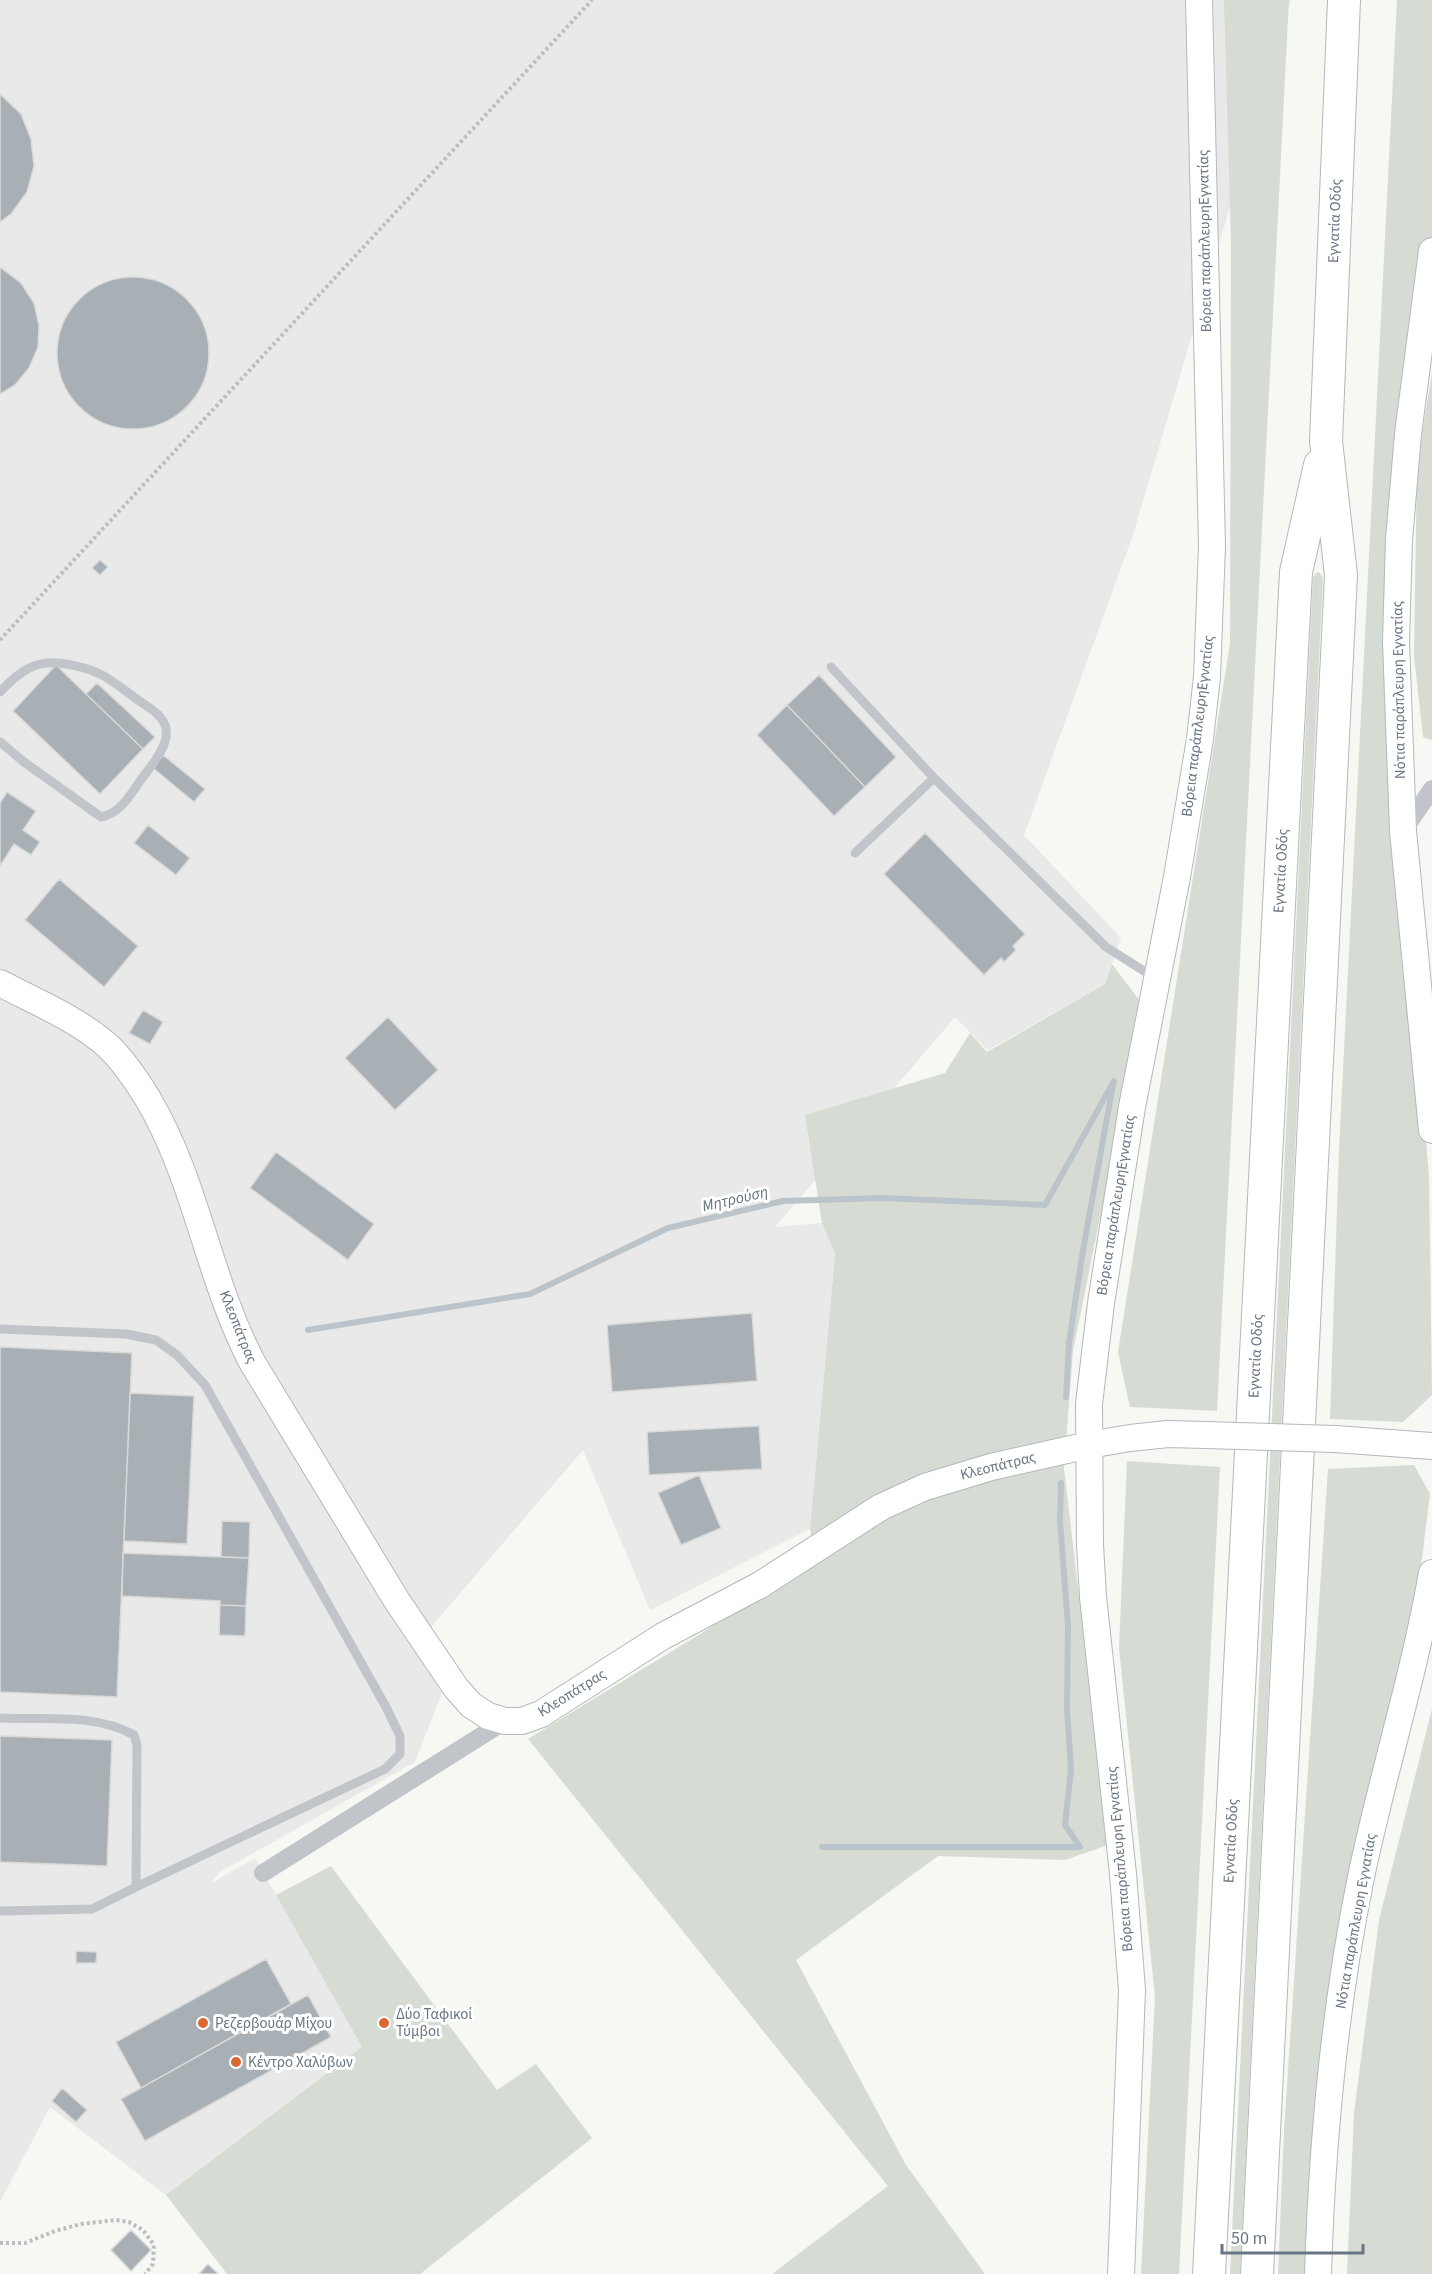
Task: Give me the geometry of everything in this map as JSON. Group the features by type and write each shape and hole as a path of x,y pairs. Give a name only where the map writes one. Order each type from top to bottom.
{"highway":[{"name":"Εγνατία Οδός","path":"1257,2274 1341,575 1326,441 1344,0"},
{"name":"Εγνατία Οδός","path":"1209,2274 1296,572 1326,441"}],"street":[{"name":"Βόρεια παράπλευρηΕγνατίας","path":"1089,1444 1089,1404 1101,1304 1132,1107 1177,878 1200,739 1207,677 1210,613 1209,407 1199,0"},
{"name":"Νότια παράπλευρη Εγνατίας","path":"1432,251 1416,366 1399,540 1396,641 1403,831 1432,1130"},
{"path":"1403,831 1432,789"},
{"name":"Κλεοπάτρας","path":"0,983 93,1035 120,1058 133,1075 156,1113 181,1165 236,1328 260,1376 430,1652 471,1705 488,1716 505,1721 528,1720 541,1714 633,1654 760,1585 861,1519 925,1487 991,1467 1089,1444 1149,1436 1206,1435 1335,1439 1432,1446"},
{"name":"Βόρεια παράπλευρη Εγνατίας","path":"1089,1444 1089,1545 1093,1597 1123,1874 1132,1990 1121,2274"},
{"name":"Νότια παράπλευρη Εγνατίας","path":"1318,2274 1325,2136 1332,2065 1349,1945 1374,1818 1422,1630 1432,1573"},
{"path":"263,1872 505,1721"}],"lane":[{"path":"0,692 13,678 41,663 68,664 101,674 152,710 163,720 166,736 162,748 127,800 116,812 101,817 0,742"},
{"path":"831,667 934,778 1106,947 1157,979"},
{"path":"855,853 934,778"},
{"path":"0,1329 126,1334 156,1340 177,1355 205,1385 386,1707 400,1736 399,1755 385,1769 92,1909 0,1911"},
{"path":"0,1718 95,1721 118,1726 134,1735 137,1745 136,1887"}],"path":[{"path":"0,640 344,271 592,0"},
{"path":"0,2243 26,2243 55,2231 81,2224 116,2220 129,2222 143,2230 154,2245 153,2264 145,2274"}],"shaded area":[{"path":"0,0 1291,0 1133,535 1024,835 1121,938 1105,984 988,1050 955,1017 775,1227 822,1223 835,1254 810,1529 650,1610 583,1450 413,1648 442,1693 415,1762 220,1872 210,1884 255,1858 363,2047 166,2195 50,2107 0,2202"},
{"path":"1224,0 1289,0 1217,1411 1130,1407 1118,1352 1230,643 1231,244"},
{"path":"1397,0 1432,0 1432,297 1387,600 1396,816 1429,1175 1432,1395 1403,1422 1330,1419 1339,1150"},
{"path":"1432,373 1432,740 1423,737 1414,656 1417,464"},
{"path":"1319,572 1323,578 1240,2274 1230,2274 1313,578"},
{"path":"1112,964 1143,1005 1073,1351 1064,1468 1108,1845 1065,1860 938,1856 796,1960 906,2165 985,2274 772,2274 888,2186 528,1739 815,1564 810,1529 835,1254 822,1223 805,1115 945,1073 970,1033 987,1052 1105,984"},
{"path":"1127,1461 1220,1467 1179,2274 1141,2274 1155,1997 1119,1648"},
{"path":"1414,1465 1430,1494 1411,1647 1358,1861 1312,2274 1278,2274 1284,2131 1328,1469"},
{"path":"1432,1709 1432,2274 1347,2274 1354,2113 1379,1920"},
{"path":"331,1866 497,2090 536,2064 592,2138 420,2274 227,2274 166,2195 362,2047 276,1895"}],"building":[{"path":"0,94 21,114 31,139 34,166 27,192 11,214 0,222"},
{"path":"0,267 21,283 34,303 39,325 38,347 29,368 15,385 0,394"},
{"path":"133,277 162,283 187,299 203,324 209,353 203,382 187,407 162,423 133,429 104,423 79,407 63,382 57,353 63,324 79,299 104,283"},
{"path":"100,560 108,567 100,575 92,568"},
{"path":"56,665 143,749 100,794 13,711"},
{"path":"819,675 896,757 865,787 787,705"},
{"path":"97,683 155,737 143,749 86,694"},
{"path":"787,705 865,787 834,816 757,735"},
{"path":"163,755 205,789 194,802 153,768"},
{"path":"7,792 36,811 23,830 40,842 31,855 14,844 0,866 0,803"},
{"path":"148,825 190,858 176,875 134,843"},
{"path":"925,833 1025,934 1013,946 1016,950 1004,962 1001,958 984,975 884,874"},
{"path":"59,879 138,946 104,987 25,920"},
{"path":"143,1010 163,1022 150,1044 129,1033"},
{"path":"388,1017 438,1070 395,1110 345,1058"},
{"path":"276,1152 374,1224 348,1260 250,1188"},
{"path":"752,1313 757,1381 612,1392 607,1325"},
{"path":"0,1347 132,1353 117,1697 0,1692"},
{"path":"130,1393 194,1396 187,1544 124,1541"},
{"path":"759,1426 762,1469 649,1475 647,1432"},
{"path":"699,1475 721,1528 681,1545 658,1493"},
{"path":"222,1521 250,1522 249,1558 221,1557"},
{"path":"123,1553 249,1558 246,1606 220,1605 220,1601 122,1596"},
{"path":"220,1605 246,1606 245,1636 219,1635"},
{"path":"0,1736 112,1740 107,1866 0,1862"},
{"path":"76,1951 97,1952 96,1963 76,1963"},
{"name":"Ρεζερβουάρ Μίχου","path":"266,1959 291,2004 141,2088 116,2042"},
{"name":"Κέντρο Χαλύβων","path":"308,1995 331,2037 145,2141 121,2099"},
{"path":"62,2088 87,2110 76,2122 52,2101"},
{"path":"131,2230 151,2250 131,2271 111,2250"},
{"path":"208,2264 218,2274 199,2274"}],"waterway":[{"name":"Μητρούση","path":"308,1330 530,1294 668,1228 783,1201 882,1198 1045,1205 1114,1081"},
{"path":"1066,1397 1069,1343 1083,1250 1113,1085"},
{"path":"1061,1483 1060,1521 1068,1626 1067,1709 1071,1770 1065,1825 1080,1847"},
{"path":"822,1847 1080,1847"}],"place":[{"name":"Ρεζερβουάρ Μίχου","path":"203,2023"},
{"name":"Δύο Ταφικοί Τύμβοι","path":"384,2023"},
{"name":"Κέντρο Χαλύβων","path":"236,2062"}]}
